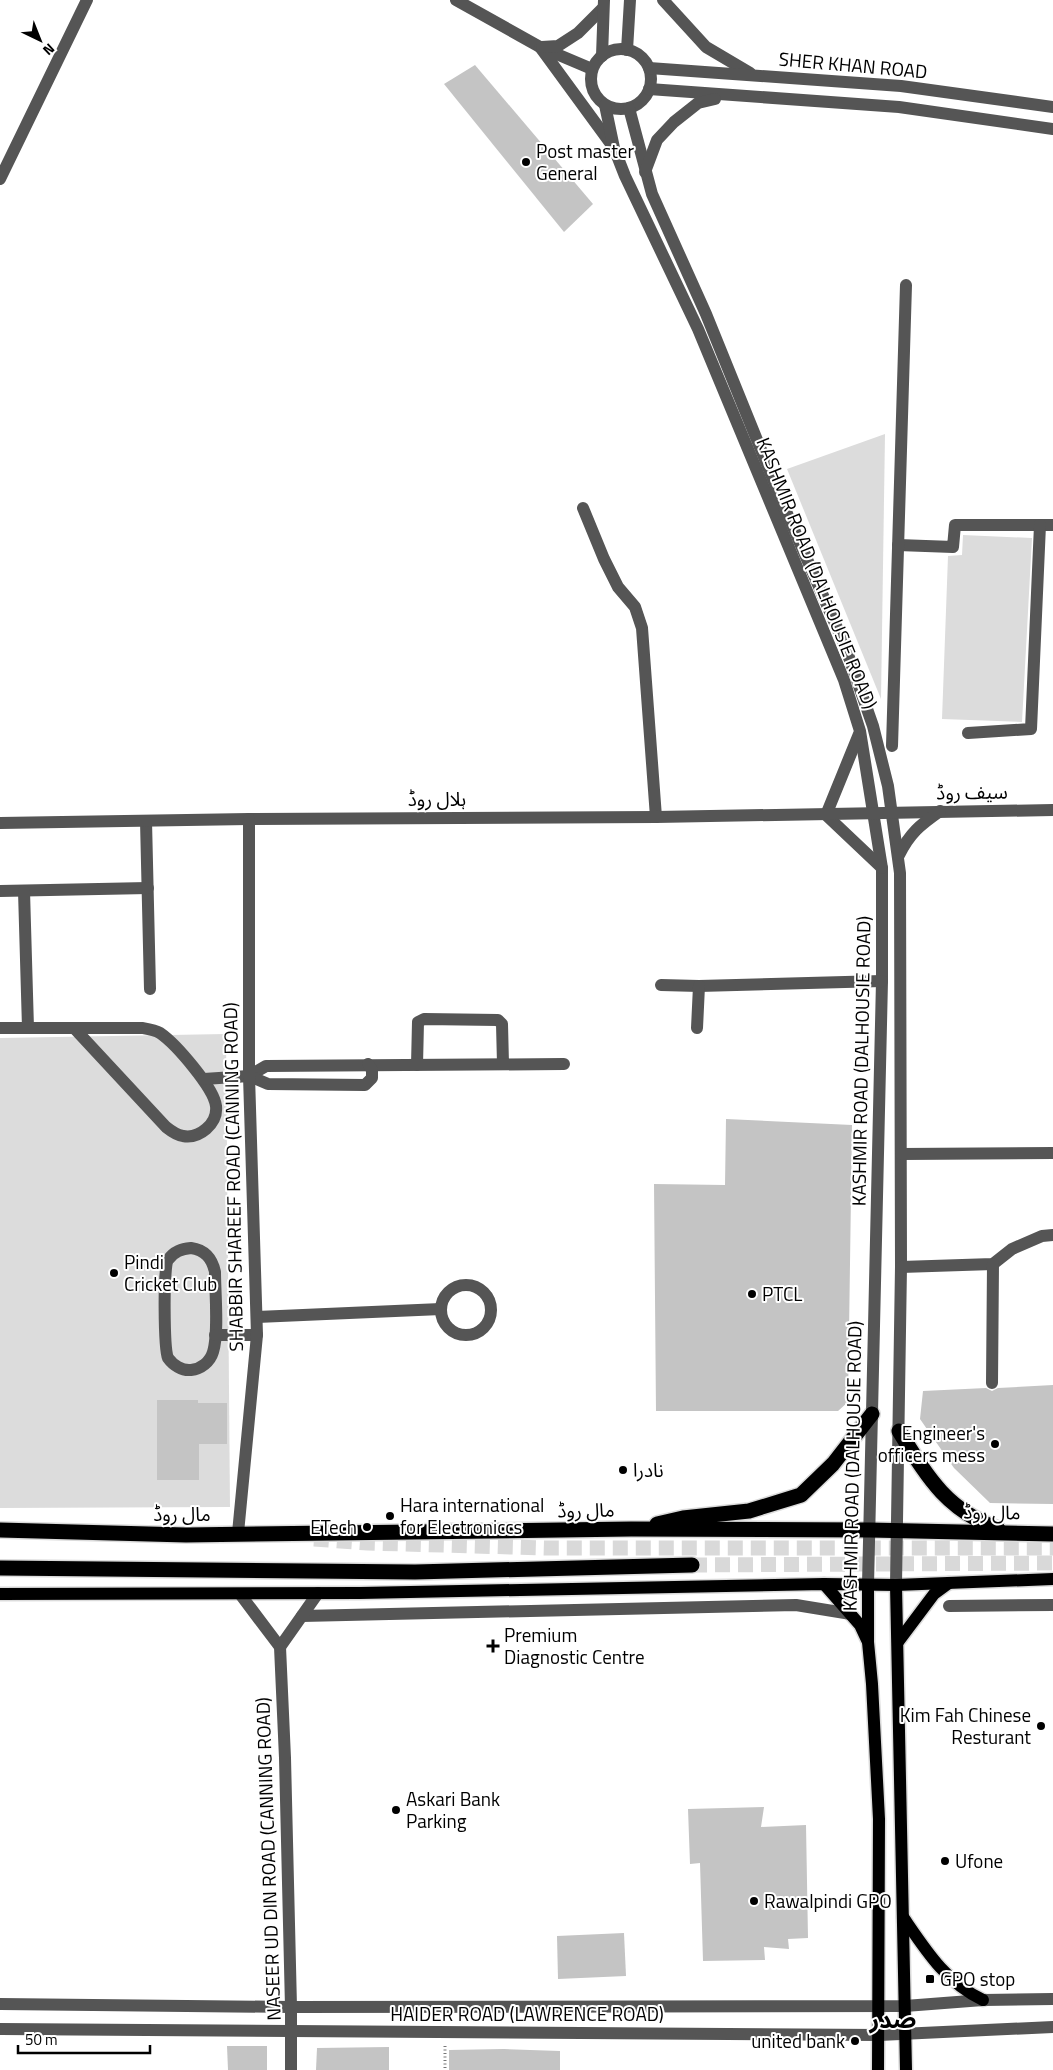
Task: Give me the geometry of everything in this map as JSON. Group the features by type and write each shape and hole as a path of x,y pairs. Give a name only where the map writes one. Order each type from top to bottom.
{"highway":[{"path":"631,1530 683,1518 749,1511 801,1496 833,1464 872,1414"},
{"path":"899,1431 928,1477 959,1510 980,1522 1006,1533"},
{"name":"مال روڈ","path":"0,1530 186,1535 631,1530 896,1530 1053,1534"},
{"path":"0,1568 415,1572 692,1565"}],"main road":[{"path":"0,1594 240,1594 824,1584 896,1585 1053,1579"},
{"path":"898,1642 934,1594 949,1583"},
{"path":"824,1584 860,1625 868,1642"},
{"name":"KASHMIR ROAD (DALHOUSIE ROAD)","path":"868,1585 868,1642 879,1819 878,2070"},
{"name":"KASHMIR ROAD (DALHOUSIE ROAD)","path":"896,1585 906,2070"},
{"path":"903,1917 932,1958 951,1980 968,1993 983,2000"}],"street":[{"path":"0,179 87,0"},
{"path":"456,0 540,47 592,69"},
{"path":"627,50 630,0"},
{"path":"663,0 706,47 754,76"},
{"path":"540,47 558,46 578,34 603,4"},
{"path":"602,56 603,4"},
{"path":"540,47 614,148"},
{"path":"614,50 627,50 643,58 649,68 651,79 649,89 642,101 621,110 605,105 595,96 590,82 592,69 602,56 614,50"},
{"name":"SHER KHAN ROAD","path":"649,68 901,86 1053,107"},
{"name":"SHER KHAN ROAD","path":"649,89 899,107 1053,129"},
{"path":"645,173 657,140 674,122 698,103 729,96"},
{"name":"KASHMIR ROAD (DALHOUSIE ROAD)","path":"605,105 614,148 635,198 698,329 844,680 860,731 882,868 882,981 868,1585"},
{"name":"KASHMIR ROAD (DALHOUSIE ROAD)","path":"629,108 652,194 706,314 786,509 845,646 873,726 892,812 899,855 901,1154 896,1585"},
{"path":"892,746 906,285"},
{"path":"583,508 604,559 618,587 635,607 642,628 656,817"},
{"path":"898,546 953,546 955,525 1047,525 1031,729 968,733"},
{"path":"860,731 826,815 882,868"},
{"name":"سیف روڈ","path":"873,813 1053,810"},
{"path":"899,855 907,838 919,826 940,811"},
{"name":"ہلال روڈ","path":"0,823 249,819 656,817 873,813"},
{"name":"SHABBIR SHAREEF ROAD (CANNING ROAD)","path":"238,1533 257,1335 249,1076 249,819"},
{"path":"146,821 150,989"},
{"path":"0,891 148,888"},
{"path":"24,891 28,1028"},
{"path":"661,985 699,986 882,981"},
{"path":"697,1028 699,986"},
{"path":"417,1065 418,1022 424,1020 498,1020 502,1024 503,1064"},
{"path":"0,1028 28,1028 74,1028 142,1028 159,1032 204,1079 212,1092 216,1106 212,1123 203,1132 192,1136 174,1134 74,1028"},
{"path":"204,1079 249,1076 268,1084 365,1085 372,1078 372,1070 368,1064"},
{"path":"249,1076 266,1066 564,1064"},
{"path":"901,1154 1053,1153"},
{"path":"901,1267 993,1264 1012,1249 1042,1236 1053,1235"},
{"path":"196,1248 204,1252 213,1263 215,1272 215,1335 213,1352 209,1361 199,1368 190,1370 178,1367 169,1360 166,1352 165,1267 174,1253 196,1248"},
{"path":"992,1383 993,1264"},
{"path":"470,1285 480,1289 487,1296 491,1306 491,1316 486,1326 478,1333 458,1334 449,1328 443,1320 441,1309 444,1299 450,1291 460,1286 470,1285"},
{"path":"256,1317 441,1309"},
{"path":"215,1335 257,1335"},
{"path":"240,1594 280,1647 318,1593"},
{"path":"302,1616 796,1605 851,1614"},
{"path":"949,1606 1053,1605"},
{"name":"NASEER UD DIN ROAD (CANNING ROAD)","path":"280,1647 285,1758 291,2070"},
{"path":"0,2004 291,2008 905,2006 983,2000 1053,1999"},
{"name":"HAIDER ROAD (LAWRENCE ROAD)","path":"0,2029 879,2035 1053,2027"}],"path":[{"path":"444,2032 445,2070"}],"shaded area":[{"path":"885,434 881,699 787,469"},
{"path":"963,535 1032,538 1022,722 942,719 948,556 962,555"},
{"name":"Pindi Cricket Club","path":"226,1034 230,1507 0,1508 0,1038"}],"building":[{"path":"475,65 593,204 564,232 444,84"},
{"name":"PTCL","path":"726,1119 852,1125 848,1402 838,1411 656,1411 654,1184 725,1185"},
{"name":"Engineer's officers mess","path":"1053,1385 1053,1504 990,1503 954,1468 920,1419 923,1391 986,1388 992,1391 998,1388"},
{"path":"157,1400 198,1400 198,1403 227,1403 227,1444 199,1444 199,1480 157,1480"},
{"name":"Rawalpindi GPO","path":"764,1807 761,1827 806,1825 808,1938 788,1939 789,1949 764,1947 765,1960 703,1961 700,1863 690,1864 688,1809"},
{"path":"624,1933 626,1976 558,1979 557,1936"},
{"path":"227,2046 267,2046 267,2070 228,2070"},
{"path":"389,2047 389,2070 316,2070 317,2048"},
{"path":"449,2050 560,2051 560,2070 449,2070"}],"tunnel":[{"path":"314,1539 368,1543 548,1548 1053,1548"},
{"path":"692,1565 1053,1563"}],"place":[{"name":"Post master General","path":"526,162"},
{"name":"Pindi Cricket Club","path":"114,1273"},
{"name":"PTCL","path":"752,1294"},
{"name":"Engineer's officers mess","path":"995,1444"},
{"name":"نادرا","path":"623,1470"},
{"name":"Hara international for Electroniccs","path":"390,1516"},
{"name":"ETech","path":"367,1527"},
{"name":"Premium Diagnostic Centre","path":"493,1646"},
{"name":"Kim Fah Chinese Resturant","path":"1041,1726"},
{"name":"Askari Bank Parking","path":"396,1810"},
{"name":"Ufone","path":"945,1861"},
{"name":"Rawalpindi GPO","path":"754,1901"},
{"name":"GPO stop","path":"930,1979"},
{"name":"united bank","path":"855,2041"}],"district":[{"name":"صدر","path":"893,2020"}]}
